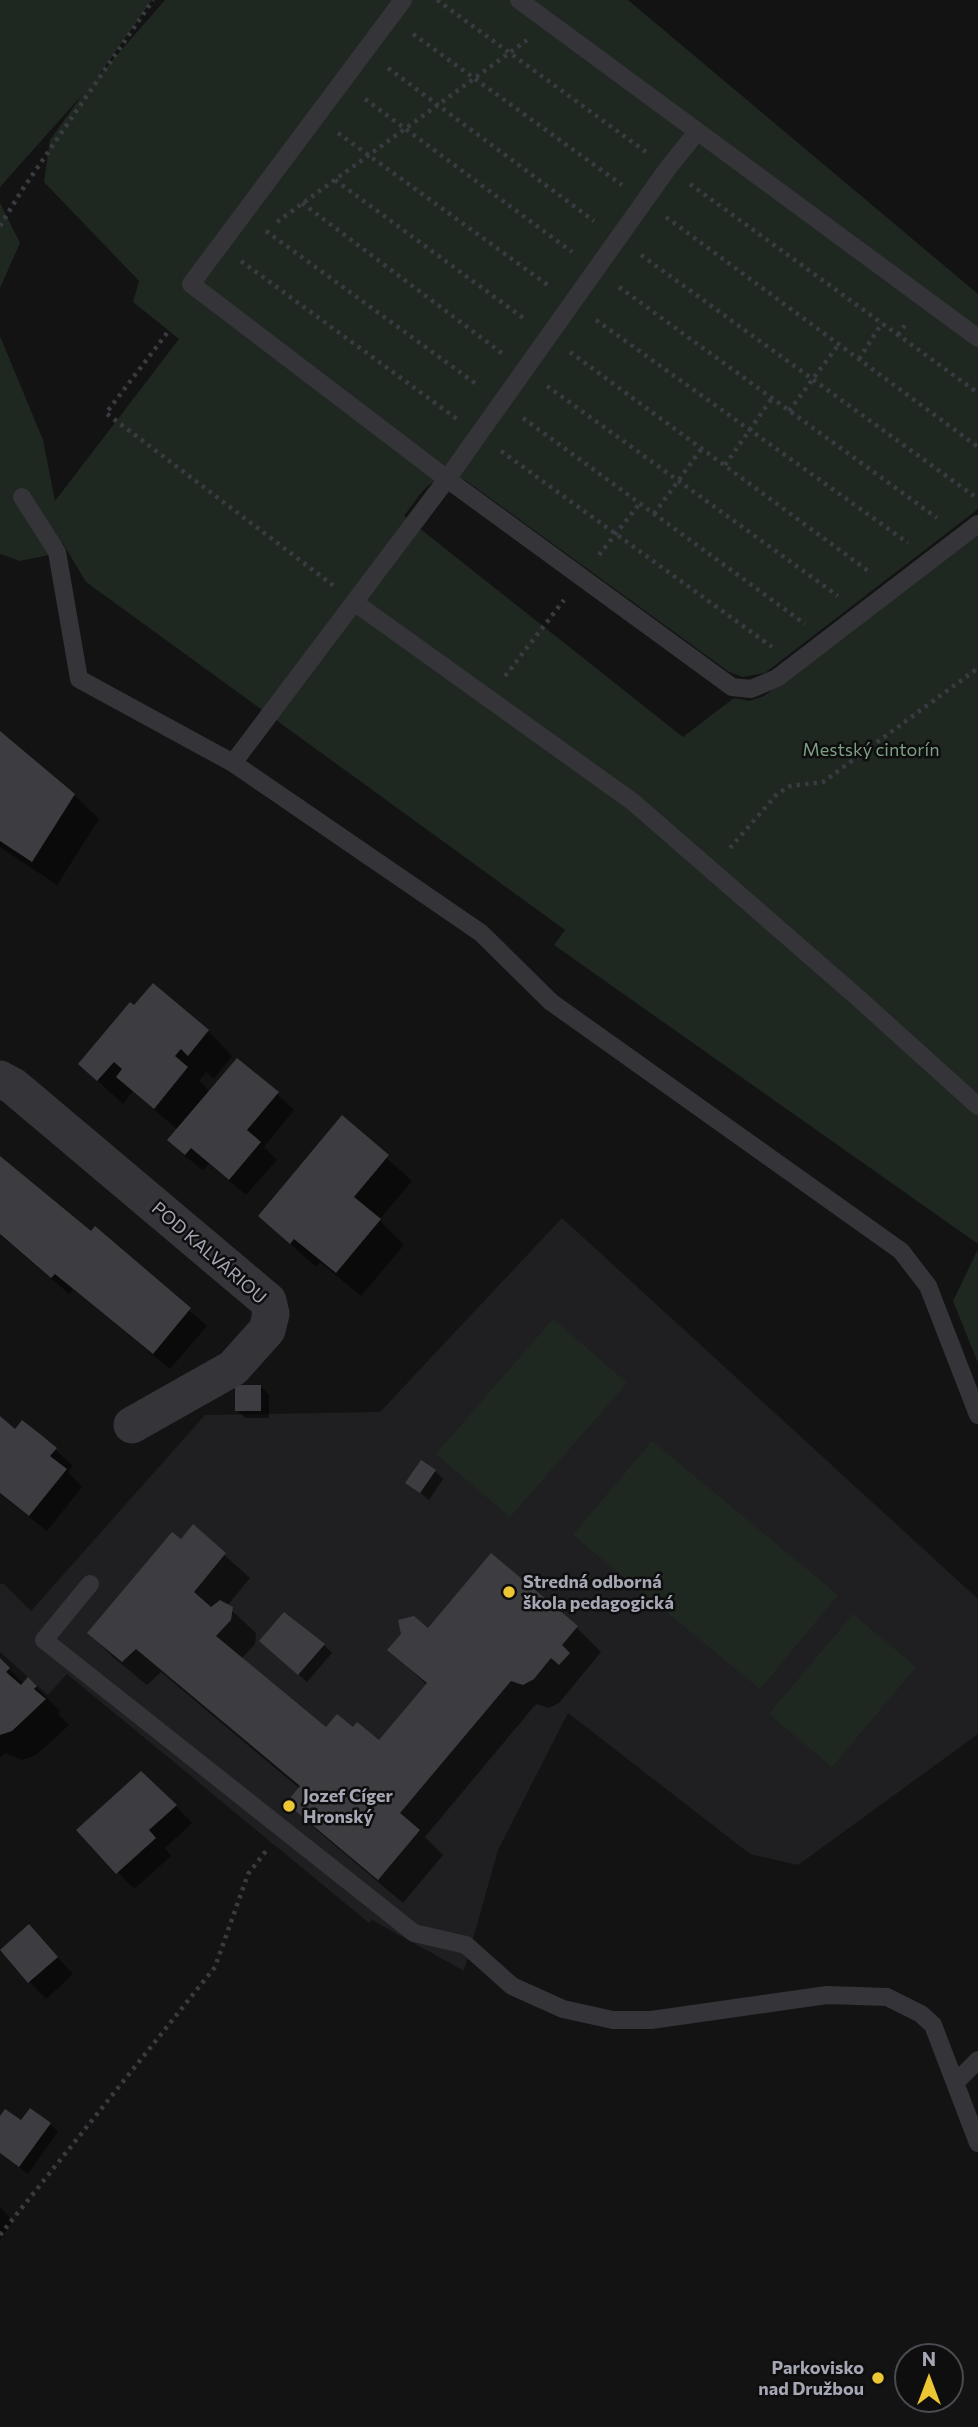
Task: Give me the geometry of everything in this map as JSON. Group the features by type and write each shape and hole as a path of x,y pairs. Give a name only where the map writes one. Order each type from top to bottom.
{"street":[{"name":"POD KALVÁRIOU","path":"0,1079 13,1086 268,1301 271,1314 267,1330 233,1367 132,1425"}],"lane":[{"path":"403,0 191,284 447,479 732,687 751,689 777,678 978,524"},
{"path":"519,0 978,338"},
{"path":"233,763 447,479 571,302 697,132"},
{"path":"22,497 57,552 79,679 233,763 481,933 551,1002 901,1251 928,1286 978,1415"},
{"path":"354,602 633,802 857,997 978,1107"},
{"path":"90,1584 44,1640 414,1933 466,1945 512,1986 564,2009 612,2020 651,2020 827,1995 887,1997 921,2014 933,2025 978,2143"},
{"path":"955,2083 978,2060"}],"path":[{"path":"0,226 153,0"},
{"path":"437,0 978,393"},
{"path":"390,18 978,447"},
{"path":"551,23 265,230 826,639"},
{"path":"364,52 439,104 617,239 978,498"},
{"path":"342,82 962,536"},
{"path":"316,116 931,560"},
{"path":"335,180 894,590"},
{"path":"302,203 524,370 862,612"},
{"path":"191,284 232,254 796,664"},
{"path":"859,359 882,323"},
{"path":"167,333 106,413 354,602"},
{"path":"789,411 839,344"},
{"path":"725,465 772,398"},
{"path":"654,514 702,448"},
{"path":"712,870 777,794 790,786 823,782 978,668"},
{"path":"0,2235 215,1967 248,1874 283,1829"}],"shaded area":[{"name":"Stredná odborná škola pedagogická","path":"562,1218 978,1599 978,1734 798,1865 750,1854 568,1713 498,1850 464,1971 372,1920 369,1923 67,1674 48,1695 0,1652 0,1584 4,1584 31,1611 205,1415 380,1412"}],"green space":[{"name":"Mestský cintorín","path":"0,0 152,0 97,78 165,0 628,0 978,294 978,509 765,673 743,677 729,672 465,480 453,478 435,481 422,491 404,516 683,737 734,698 749,701 764,696 978,531 978,1244 554,945 565,930 86,582 62,542 54,554 20,561 0,554 0,336 43,440 55,501 179,339 133,302 139,281 44,182 50,140 82,95 0,187"},
{"path":"0,203 20,243 0,288"},
{"path":"978,1249 978,1363 953,1301"},
{"path":"553,1319 627,1383 510,1517 436,1454"},
{"path":"652,1441 838,1595 760,1689 573,1535"},
{"path":"853,1614 916,1667 832,1767 769,1714"}],"building":[{"path":"0,731 75,794 32,862 0,841"},
{"path":"153,983 209,1030 188,1056 181,1049 175,1056 188,1067 154,1109 116,1077 122,1069 114,1062 97,1081 78,1064 130,1002 134,1005"},
{"path":"237,1058 279,1092 247,1130 261,1142 229,1180 191,1148 185,1155 167,1140"},
{"path":"342,1115 389,1155 354,1197 381,1219 336,1273 294,1239 290,1244 258,1216"},
{"path":"0,1156 91,1231 95,1226 191,1308 153,1354 55,1274 51,1278 0,1234"},
{"path":"235,1385 261,1385 261,1411 235,1411"},
{"path":"0,1416 15,1429 22,1420 40,1434 57,1448 50,1456 67,1469 29,1516 0,1493"},
{"path":"421,1460 436,1470 420,1493 405,1483"},
{"path":"193,1524 226,1553 194,1592 211,1607 220,1600 233,1607 231,1620 216,1636 326,1727 337,1714 353,1727 357,1722 379,1740 427,1683 387,1650 401,1634 398,1620 414,1616 428,1628 491,1553 578,1626 562,1645 570,1653 559,1665 551,1658 534,1679 523,1685 511,1681 400,1813 420,1830 378,1880 286,1803 300,1786 136,1649 122,1662 87,1633 172,1532 181,1539"},
{"path":"284,1612 325,1644 298,1675 259,1641"},
{"path":"0,1658 10,1668 6,1672 21,1685 28,1677 37,1686 34,1689 46,1699 12,1731 0,1735"},
{"path":"141,1771 177,1805 149,1830 156,1838 116,1874 76,1830"},
{"path":"29,1924 58,1957 28,1983 0,1950"},
{"path":"30,2108 51,2123 19,2167 0,2153 0,2116 5,2109 21,2120"}],"place":[{"name":"Stredná odborná škola pedagogická","path":"509,1592"},
{"name":"Jozef Cíger Hronský","path":"289,1806"},
{"name":"Parkovisko nad Družbou","path":"878,2378"}]}
